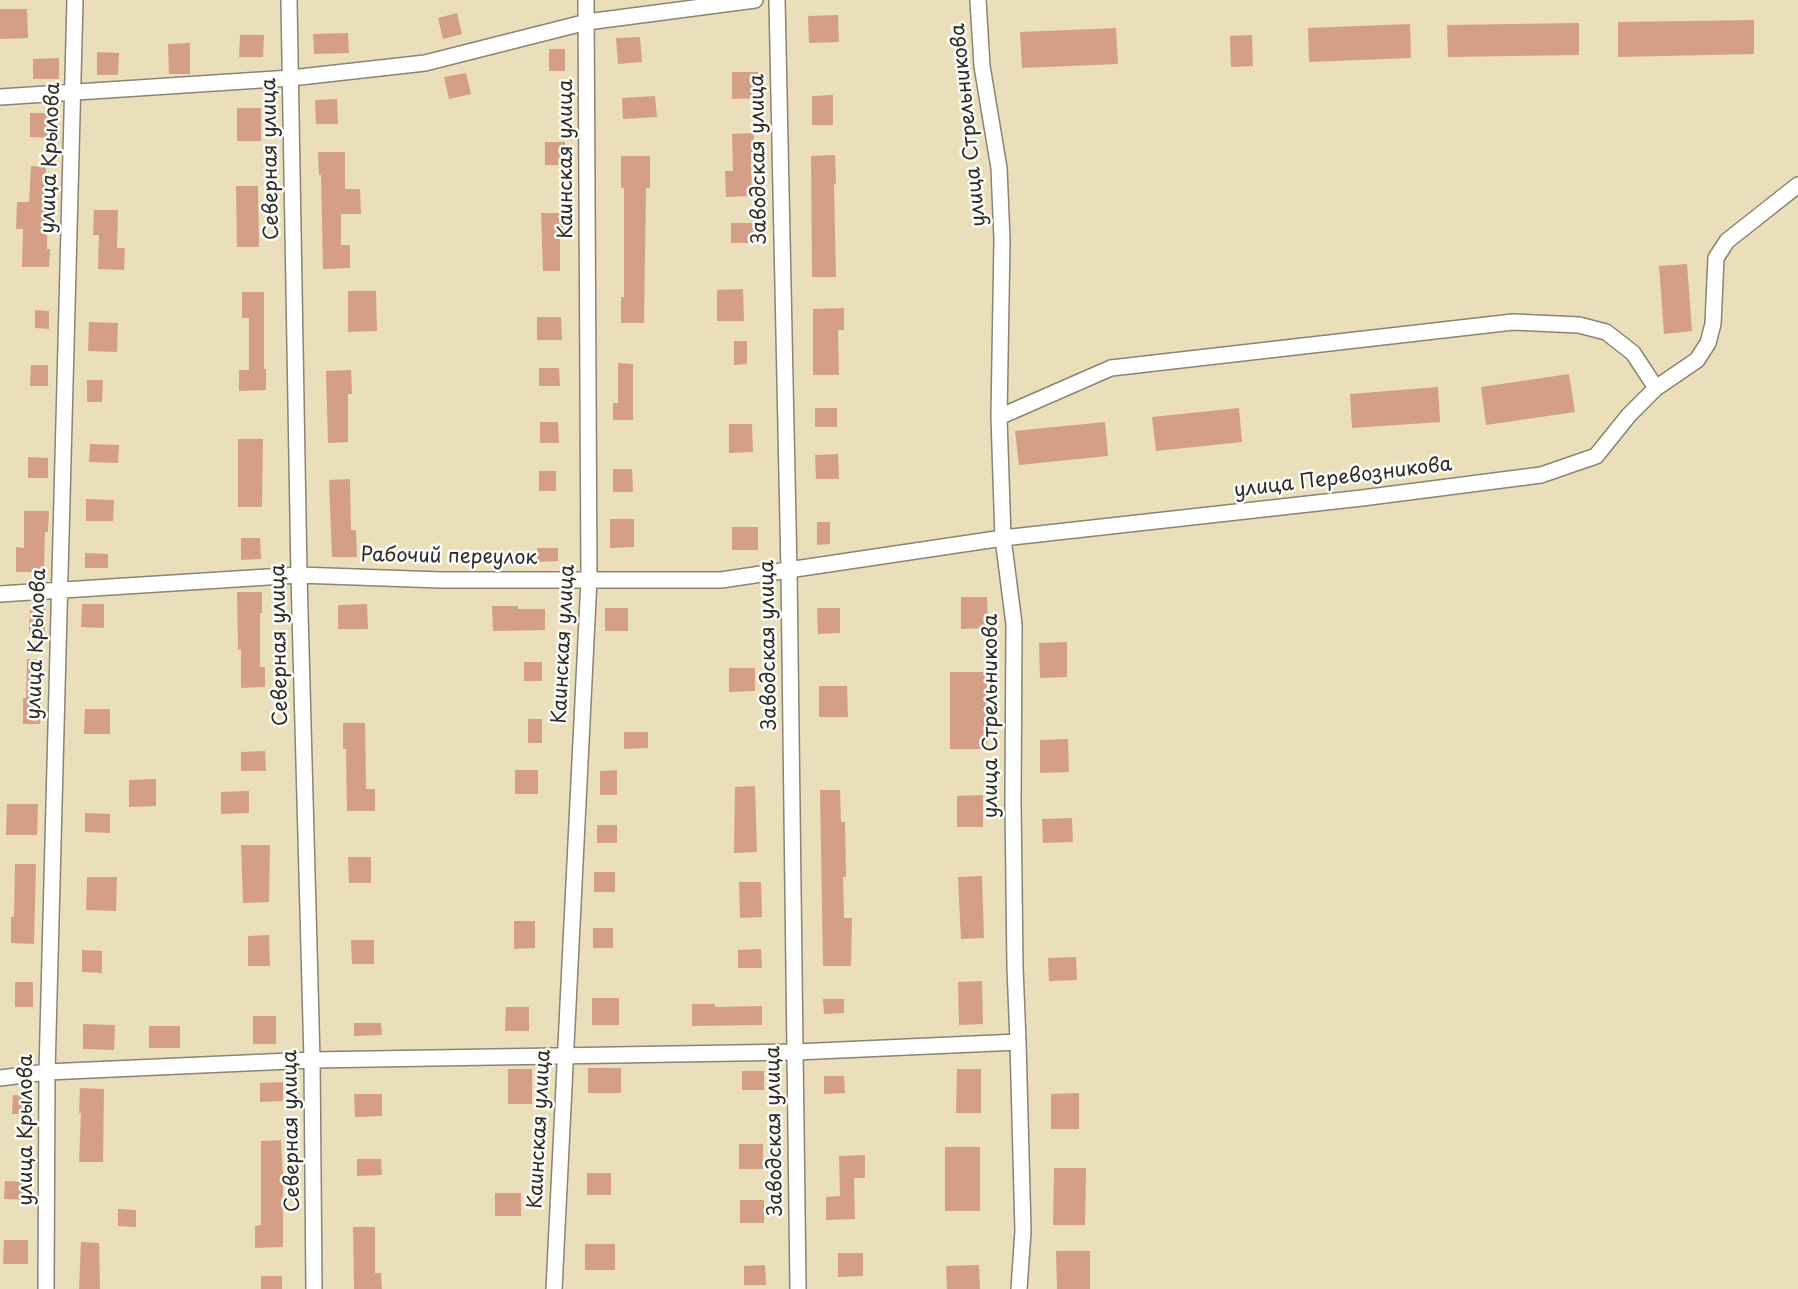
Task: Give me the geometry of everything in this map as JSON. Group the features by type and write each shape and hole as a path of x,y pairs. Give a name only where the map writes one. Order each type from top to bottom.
{"street":[{"name":"улица Крылова","path":"46,1289 47,1071 75,0"},
{"name":"Северная улица","path":"289,0 299,575 312,1060 314,1289"},
{"name":"Каинская улица","path":"554,1289 589,579 586,0"},
{"path":"0,97 291,78 425,63 586,22 755,0"},
{"name":"Заводская улица","path":"777,0 789,571 798,1289"},
{"name":"улица Стрельникова","path":"978,0 982,66 999,168 1002,240 999,417 1003,538 1014,624 1015,967 1023,1232 1019,1289"},
{"name":"улица Перевозникова","path":"1003,538 1350,500 1541,475 1596,456 1629,415 1656,388 1697,360 1708,343 1713,324 1716,258 1727,241 1798,185"},
{"path":"999,417 1111,368 1513,322 1579,325 1606,332 1633,354 1656,388"},
{"name":"Рабочий переулок","path":"0,594 299,575 441,580 721,580 1003,538"},
{"path":"0,1078 47,1071 312,1060 796,1052 1018,1042"}],"building":[{"path":"0,9 27,9 28,38 0,39"},
{"path":"457,13 462,34 443,39 438,18"},
{"path":"838,15 839,42 809,43 808,16"},
{"path":"1754,20 1754,54 1618,57 1618,22"},
{"path":"1579,23 1579,55 1448,57 1447,25"},
{"path":"1410,24 1411,58 1309,62 1308,28"},
{"path":"1116,28 1118,64 1022,68 1020,32"},
{"path":"348,33 349,53 314,54 313,34"},
{"path":"240,35 264,35 263,57 239,57"},
{"path":"1252,35 1253,66 1231,67 1230,36"},
{"path":"640,37 642,62 618,64 616,38"},
{"path":"190,43 190,74 169,74 168,44"},
{"path":"549,49 565,49 565,71 549,71"},
{"path":"97,52 119,53 118,75 97,75"},
{"path":"59,58 59,79 33,79 33,59"},
{"path":"732,72 758,72 759,98 732,99"},
{"path":"466,73 471,94 449,99 444,77"},
{"path":"833,95 833,125 812,125 812,96"},
{"path":"655,96 657,117 623,119 622,98"},
{"path":"337,99 338,124 316,124 315,100"},
{"path":"237,108 261,108 261,141 237,141"},
{"path":"30,113 50,113 50,138 30,137"},
{"path":"754,133 754,155 751,155 752,196 726,197 725,171 733,171 732,134"},
{"path":"545,142 565,142 566,165 545,165"},
{"path":"318,152 345,152 345,189 360,189 361,214 341,214 341,245 350,245 350,268 323,269 321,175 319,175"},
{"path":"835,155 836,277 812,277 811,156"},
{"path":"621,156 650,156 650,188 646,188 644,323 621,323 621,297 624,297 624,188 621,188"},
{"path":"31,166 46,167 45,203 48,203 49,267 22,267 23,229 16,229 17,202 29,202"},
{"path":"236,186 258,186 259,247 237,247"},
{"path":"94,210 118,210 117,248 125,248 124,270 98,269 99,235 93,235"},
{"path":"541,213 563,213 563,234 560,234 560,271 543,271"},
{"path":"731,223 753,223 754,243 731,243"},
{"path":"1687,264 1692,331 1664,334 1659,266"},
{"path":"743,289 744,321 717,321 717,290"},
{"path":"348,291 376,291 377,331 348,332"},
{"path":"242,292 264,292 266,390 239,391 239,370 249,370 249,318 242,318"},
{"path":"844,308 844,330 838,330 839,375 813,375 813,309"},
{"path":"35,310 49,311 49,329 35,328"},
{"path":"537,317 561,317 562,340 537,340"},
{"path":"89,322 118,323 117,352 88,351"},
{"path":"734,341 747,341 747,364 734,365"},
{"path":"618,363 633,364 633,420 613,420 613,403 618,403"},
{"path":"31,365 48,365 48,386 30,386"},
{"path":"539,368 559,368 560,386 539,386"},
{"path":"351,370 352,394 348,394 348,442 328,443 326,371"},
{"path":"1569,374 1575,412 1486,425 1481,387"},
{"path":"87,380 103,380 102,402 87,402"},
{"path":"1438,387 1440,422 1352,428 1350,394"},
{"path":"815,408 837,408 837,427 815,427"},
{"path":"1239,408 1242,442 1156,451 1152,417"},
{"path":"540,422 558,422 559,443 540,443"},
{"path":"1105,422 1108,456 1019,465 1015,431"},
{"path":"729,424 752,424 753,452 729,453"},
{"path":"238,439 263,439 262,507 238,507"},
{"path":"90,444 119,445 118,463 89,462"},
{"path":"838,454 839,479 816,479 815,455"},
{"path":"28,457 48,458 48,478 28,478"},
{"path":"613,469 632,469 633,492 613,492"},
{"path":"539,471 556,471 556,491 539,491"},
{"path":"350,479 351,530 356,530 357,557 332,557 329,480"},
{"path":"86,499 114,500 113,521 86,521"},
{"path":"24,511 49,511 48,532 45,532 44,572 16,572 16,547 24,548"},
{"path":"610,519 634,519 634,547 610,548"},
{"path":"817,522 830,522 830,544 817,545"},
{"path":"732,527 758,527 758,550 732,550"},
{"path":"241,538 260,538 261,559 241,560"},
{"path":"537,548 558,548 558,561 537,562"},
{"path":"85,553 108,554 108,568 85,568"},
{"path":"237,592 262,592 260,667 265,667 265,687 241,688"},
{"path":"961,597 987,597 988,628 961,629"},
{"path":"82,604 104,604 104,628 81,627"},
{"path":"367,604 368,629 338,629 338,605"},
{"path":"492,606 545,609 545,630 493,631"},
{"path":"30,607 45,607 45,633 29,633"},
{"path":"605,608 628,608 628,631 605,631"},
{"path":"817,608 840,608 840,633 818,634"},
{"path":"1067,642 1067,677 1040,678 1039,643"},
{"path":"27,659 44,659 40,724 23,724"},
{"path":"524,662 542,662 542,681 524,681"},
{"path":"729,668 755,668 755,691 729,692"},
{"path":"950,672 987,672 987,749 950,749"},
{"path":"819,686 847,686 848,717 819,717"},
{"path":"85,709 110,709 110,734 84,734"},
{"path":"528,719 542,719 542,743 528,743"},
{"path":"343,723 365,723 366,789 375,789 375,811 347,811 346,749 343,749"},
{"path":"624,732 648,732 648,748 624,749"},
{"path":"1068,739 1069,772 1040,773 1040,740"},
{"path":"265,751 266,771 241,771 241,752"},
{"path":"515,770 538,770 538,794 515,794"},
{"path":"617,770 617,795 600,795 600,771"},
{"path":"156,779 156,806 129,807 129,780"},
{"path":"755,786 757,852 734,853 735,787"},
{"path":"820,790 840,790 841,822 845,822 844,918 852,918 851,966 823,966"},
{"path":"249,791 249,813 221,814 221,792"},
{"path":"983,795 983,827 957,827 957,796"},
{"path":"7,804 38,804 37,835 6,835"},
{"path":"85,813 110,814 110,833 85,832"},
{"path":"1072,818 1073,842 1043,843 1042,819"},
{"path":"597,825 617,825 617,843 597,843"},
{"path":"241,845 270,845 269,902 243,903"},
{"path":"348,857 371,857 371,883 349,883"},
{"path":"15,864 36,864 34,944 11,943"},
{"path":"594,872 615,872 615,892 594,892"},
{"path":"982,876 984,938 961,939 958,877"},
{"path":"87,877 117,877 116,911 86,910"},
{"path":"739,882 761,882 762,917 740,918"},
{"path":"514,921 535,921 535,948 514,949"},
{"path":"593,928 613,928 613,948 593,948"},
{"path":"269,935 270,966 248,966 248,936"},
{"path":"351,940 374,940 374,964 352,964"},
{"path":"761,949 762,968 738,968 738,950"},
{"path":"82,950 102,951 102,973 82,972"},
{"path":"1076,957 1077,980 1049,981 1048,958"},
{"path":"982,981 983,1024 959,1025 958,982"},
{"path":"15,982 33,982 33,1007 15,1007"},
{"path":"592,998 619,998 619,1025 592,1025"},
{"path":"823,999 844,999 844,1013 824,1014"},
{"path":"692,1004 715,1004 715,1007 762,1006 762,1025 692,1026"},
{"path":"506,1007 529,1007 529,1031 505,1031"},
{"path":"253,1016 276,1016 276,1044 253,1044"},
{"path":"354,1023 381,1023 382,1035 354,1036"},
{"path":"83,1024 115,1025 114,1050 83,1049"},
{"path":"149,1026 180,1026 180,1048 149,1048"},
{"path":"588,1068 621,1068 621,1093 588,1093"},
{"path":"508,1069 532,1069 532,1104 508,1104"},
{"path":"957,1069 981,1069 981,1113 956,1113"},
{"path":"742,1071 764,1071 764,1090 742,1090"},
{"path":"824,1076 844,1076 845,1093 824,1094"},
{"path":"283,1082 283,1101 260,1102 260,1083"},
{"path":"80,1088 104,1089 103,1162 79,1162"},
{"path":"1079,1093 1079,1129 1051,1129 1051,1094"},
{"path":"354,1094 382,1094 382,1116 355,1117"},
{"path":"13,1095 31,1096 30,1114 12,1114"},
{"path":"281,1140 283,1247 255,1248 255,1226 261,1225 261,1141"},
{"path":"739,1144 763,1144 763,1169 739,1169"},
{"path":"945,1147 980,1147 980,1211 945,1211"},
{"path":"865,1155 865,1178 854,1178 855,1219 826,1220 826,1197 840,1196 839,1156"},
{"path":"357,1159 381,1159 382,1175 357,1176"},
{"path":"1054,1168 1086,1168 1085,1225 1053,1225"},
{"path":"587,1173 611,1173 611,1195 587,1195"},
{"path":"5,1181 30,1182 29,1200 4,1199"},
{"path":"495,1193 521,1193 521,1216 495,1216"},
{"path":"740,1200 764,1200 764,1223 740,1223"},
{"path":"118,1209 136,1210 136,1227 118,1226"},
{"path":"353,1227 375,1227 375,1273 381,1273 382,1289 354,1289"},
{"path":"4,1240 28,1240 28,1264 3,1264"},
{"path":"81,1242 99,1243 100,1289 79,1289"},
{"path":"585,1244 615,1244 615,1270 585,1270"},
{"path":"1056,1251 1090,1251 1090,1289 1057,1289"},
{"path":"838,1253 863,1253 863,1276 838,1277"},
{"path":"765,1265 766,1285 744,1285 744,1266"},
{"path":"979,1265 980,1289 947,1289 946,1266"},
{"path":"261,1276 282,1276 282,1289 261,1289"}]}
